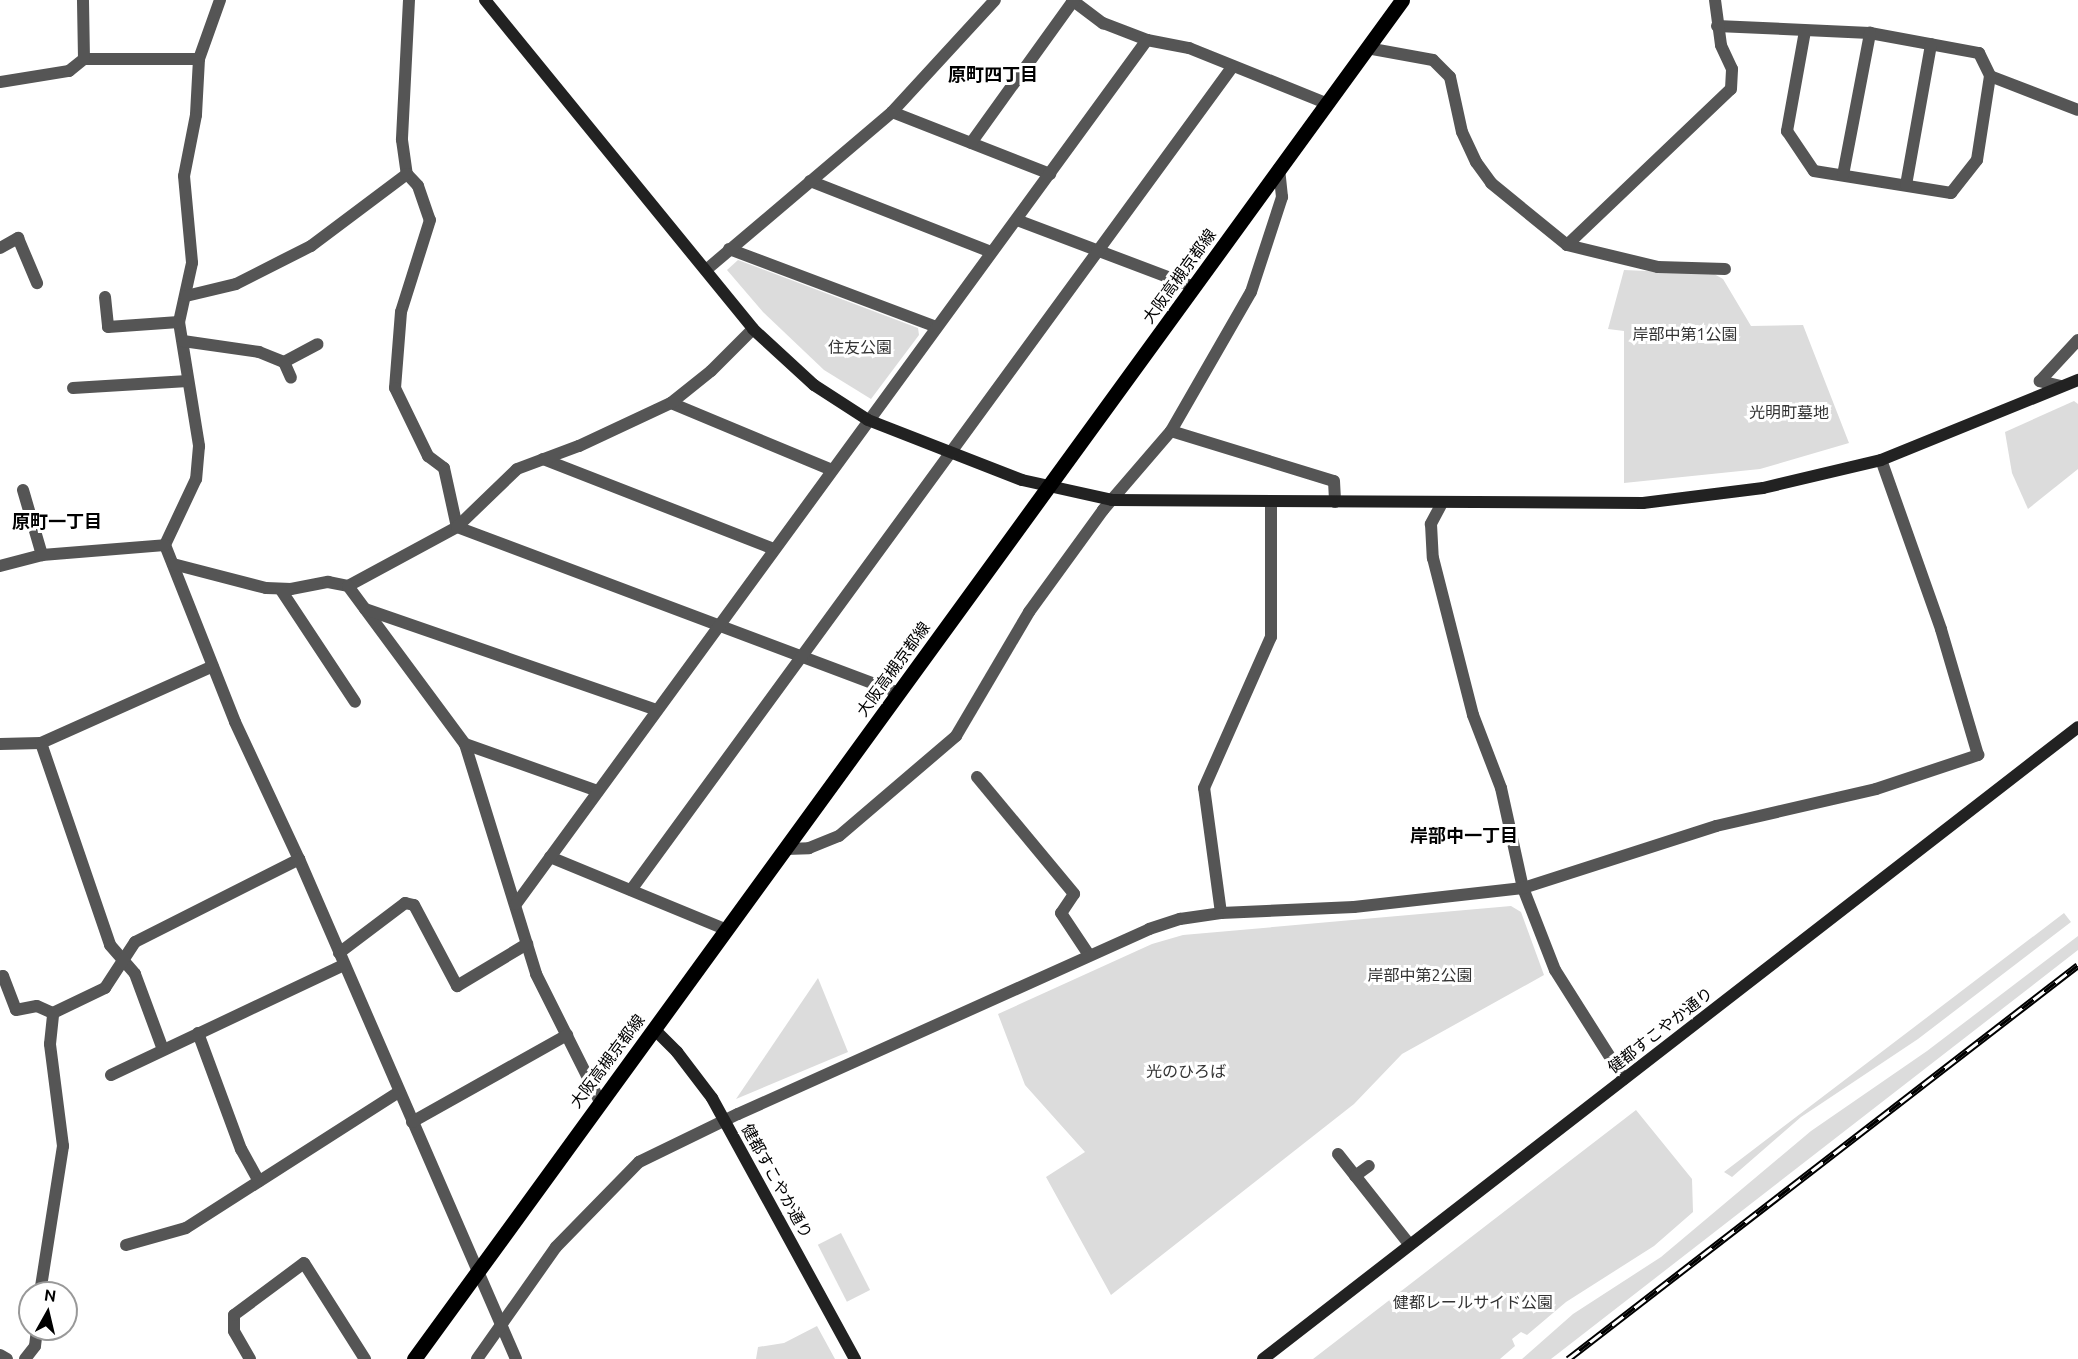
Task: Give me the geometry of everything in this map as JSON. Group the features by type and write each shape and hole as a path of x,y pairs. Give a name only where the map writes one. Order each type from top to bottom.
{"main road":[{"name":"大阪高槻京都線","path":"414,1359 1402,0"}],"street":[{"path":"83,0 84,59"},
{"path":"220,0 199,58 196,115 184,176 192,263 179,322 199,446 196,479 165,545 213,666 299,859 477,1274 498,1312 499,1327 516,1359"},
{"path":"409,0 402,140 407,174 418,186 430,220 401,312 395,388 428,456 444,468 457,526"},
{"path":"486,0 753,328 814,385 868,420 1022,480 1112,500 1271,504 1335,502 1643,503 1762,488 1881,460 2078,380"},
{"path":"705,270 892,112 995,0"},
{"path":"971,143 1073,0 1103,23 1147,40 1189,48 1326,103"},
{"path":"1567,245 1731,88 1732,69 1718,26 1715,0"},
{"path":"1718,26 1870,33 1979,54 1990,76 1977,160 1952,193 1814,171 1787,131 1805,31"},
{"path":"1843,175 1870,33"},
{"path":"516,904 1147,40"},
{"path":"1905,185 1931,44"},
{"path":"1367,48 1433,60 1450,77 1462,132 1476,162 1491,183 1567,245 1658,267 1725,269"},
{"path":"0,82 69,71 84,59 199,58"},
{"path":"631,890 1233,66"},
{"path":"1990,76 2078,110"},
{"path":"892,112 1050,174"},
{"path":"786,849 809,848 839,836 956,736 1029,612 1112,500 1171,431 1251,292 1282,197 1279,168"},
{"path":"186,296 236,284 311,246 407,174"},
{"path":"810,181 991,252"},
{"path":"1017,220 1099,249 1194,287"},
{"path":"0,248 18,238 37,283"},
{"path":"729,249 936,327"},
{"path":"105,297 108,327 179,322"},
{"path":"173,564 251,586 281,590 328,582 348,586 457,526 517,469 671,403 711,371 753,328"},
{"path":"2061,386 2040,381 2078,340"},
{"path":"183,341 259,352 284,362 291,378"},
{"path":"284,362 318,344"},
{"path":"73,388 188,381"},
{"path":"671,403 832,470"},
{"path":"1171,431 1334,482 1335,502"},
{"path":"543,459 774,549"},
{"path":"477,1359 556,1247 639,1162 725,1120 1089,955 1180,919 1221,913 1354,907 1523,888 1716,826 1876,789 1977,755 1941,629 1881,460"},
{"path":"23,490 42,555"},
{"path":"1221,913 1204,788 1271,637 1271,504"},
{"path":"1442,504 1431,524 1433,558 1473,715 1501,788 1523,888 1554,970 1624,1079"},
{"path":"457,526 897,692"},
{"path":"0,566 42,555 165,545"},
{"path":"348,586 465,744 536,974 600,1102"},
{"path":"281,590 355,702"},
{"path":"364,609 657,710"},
{"path":"0,744 40,742 213,666"},
{"name":"健都すこやか通り","path":"1263,1359 2078,727"},
{"path":"40,742 110,945 121,962 135,974 162,1047"},
{"path":"465,744 598,791"},
{"path":"976,777 1074,894 1061,913 1089,955"},
{"path":"550,857 725,929"},
{"path":"0,977 3,976 16,1010 36,1006 53,1013 105,988 135,942 299,859"},
{"path":"111,1075 131,1068 162,1047 198,1033 341,959 405,903 414,905 457,986 527,944"},
{"path":"42,1281 63,1146 50,1044 53,1013"},
{"name":"健都すこやか通り","path":"654,1029 677,1052 725,1120 855,1359"},
{"path":"198,1033 241,1149 259,1181"},
{"path":"412,1122 567,1035"},
{"path":"126,1245 186,1228 399,1092"},
{"path":"1338,1154 1409,1244"},
{"path":"1355,1176 1369,1166"},
{"path":"250,1359 234,1331 234,1316 304,1263 366,1359"},
{"path":"25,1359 35,1346 35,1341"},
{"path":"0,1355 7,1359"}],"green space":[{"name":"住友公園","path":"738,260 918,328 919,335 871,399 824,370 763,312 727,270"},
{"name":"岸部中第1公園","path":"1624,270 1714,274 1723,279 1751,326 1803,325 1849,443 1760,469 1624,483 1624,331 1608,329"},
{"path":"2074,401 2078,404 2078,469 2028,509 2012,473 2005,432"},
{"name":"光のひろば","path":"1511,906 1521,912 1544,975 1402,1054 1354,1104 1111,1295 1046,1177 1085,1152 1025,1085 998,1014 1152,944 1183,935"},
{"path":"2064,913 2071,922 1918,1039 1801,1117 1732,1177 1724,1172"},
{"path":"2078,936 2078,950 1551,1359 1522,1359 1573,1314 1661,1257 1811,1131 1927,1051"},
{"path":"818,978 848,1052 736,1099"},
{"name":"健都レールサイド公園","path":"1636,1110 1692,1179 1693,1212 1654,1246 1566,1302 1527,1335 1521,1332 1512,1339 1515,1346 1500,1359 1313,1359"},
{"path":"841,1233 870,1290 847,1302 818,1245"},
{"path":"817,1326 835,1359 756,1359 758,1347 784,1343"}],"railway":[{"path":"1568,1359 2078,965"}],"district":[{"name":"原町四丁目","path":"993,74"},
{"name":"原町一丁目","path":"57,521"},
{"name":"岸部中一丁目","path":"1464,835"}],"park label":[{"name":"光明町墓地","path":"1789,412"},
{"name":"岸部中第2公園","path":"1420,975"}]}
